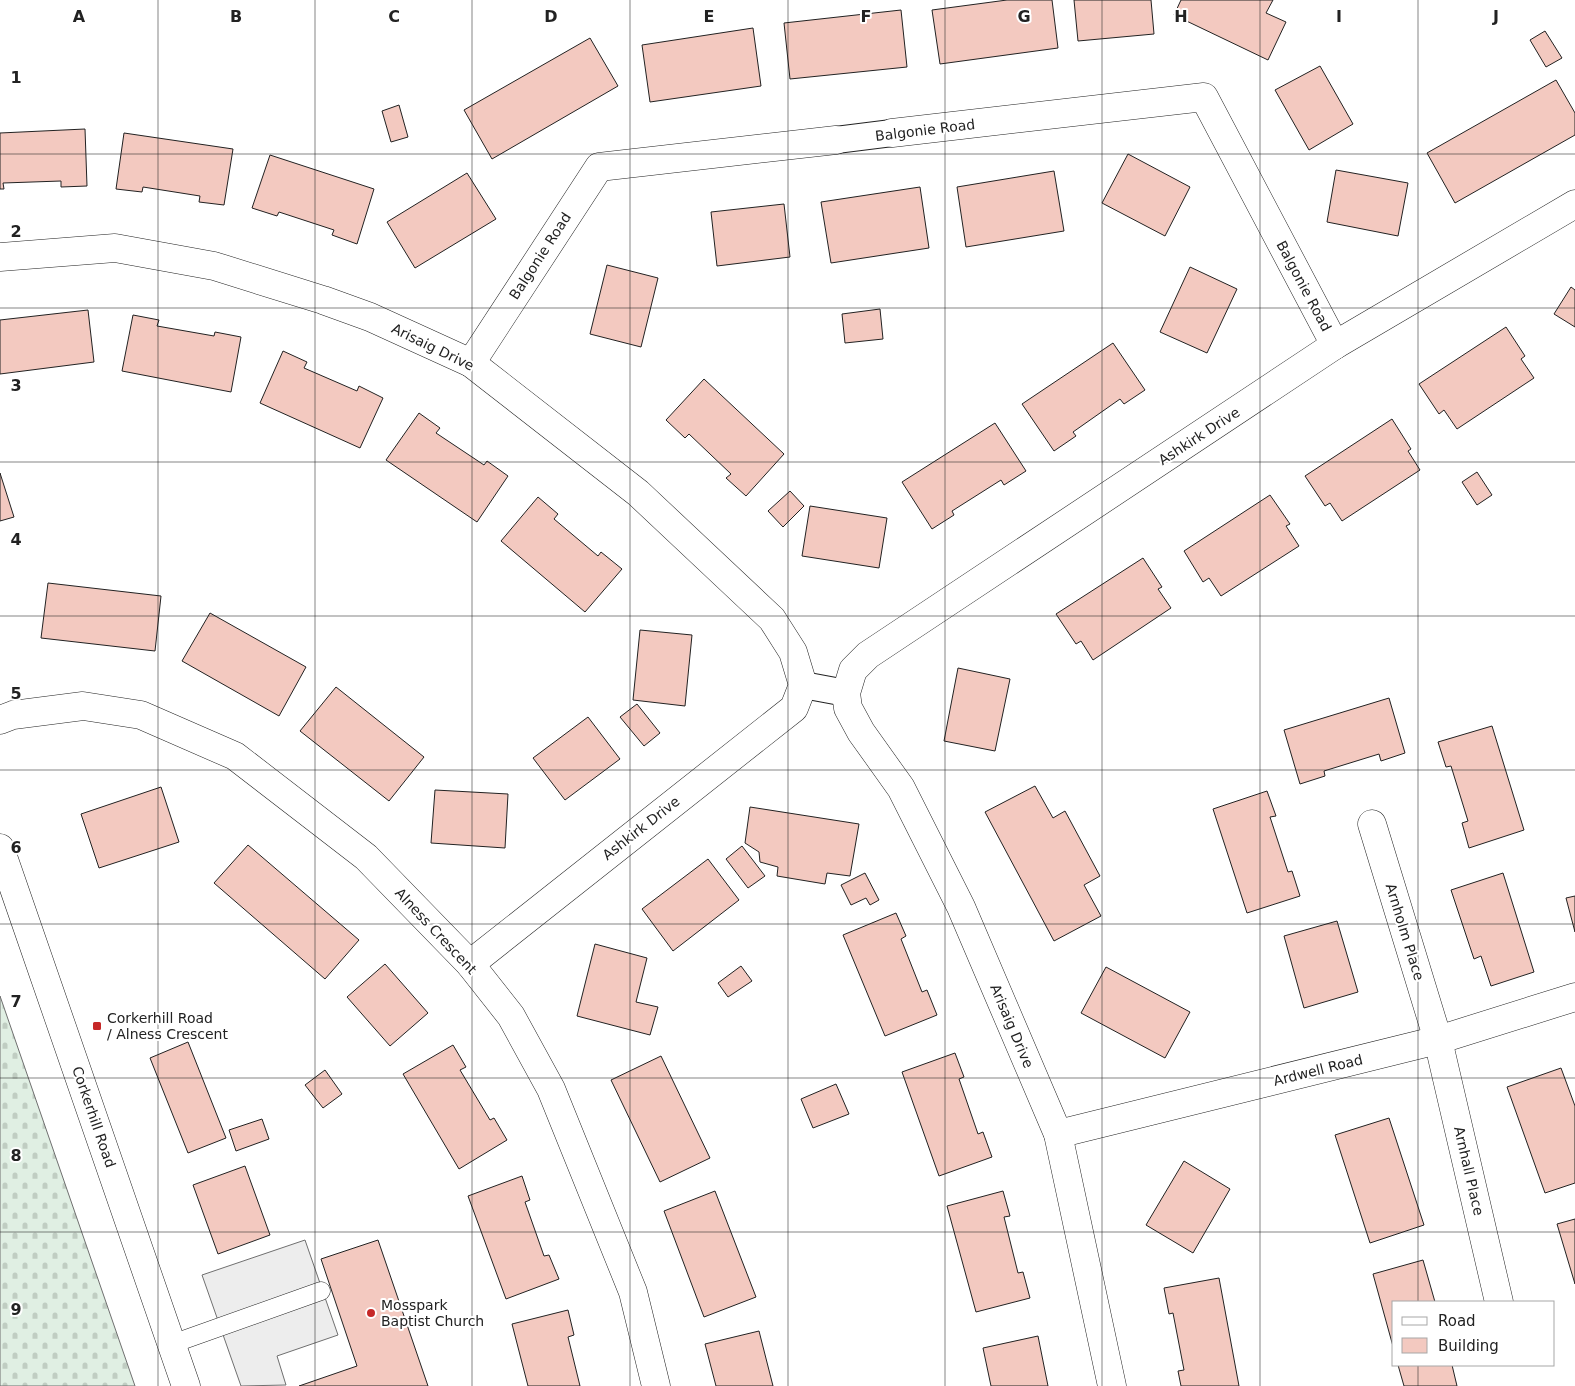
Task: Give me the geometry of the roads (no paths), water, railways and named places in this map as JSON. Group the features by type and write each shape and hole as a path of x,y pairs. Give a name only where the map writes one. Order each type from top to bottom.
{"street":[{"name":"Balgonie Road","path":"471,363 599,167 1204,97 1336,345"},
{"name":"Ashkirk Drive","path":"846,692 853,670 868,655 1336,345 1575,204"},
{"name":"Arisaig Drive","path":"0,257 115,248 214,266 305,294 370,317 471,363 638,493 772,620 793,652 803,685"},
{"name":"Ashkirk Drive","path":"470,964 794,708 803,685"},
{"path":"803,685 846,692"},
{"name":"Arisaig Drive","path":"846,692 848,708 861,732 900,788 961,907 1058,1134 1112,1386"},
{"name":"Alness Crescent","path":"0,720 13,715 83,706 142,715 235,756 366,857 470,964 511,1016 551,1089 634,1292 656,1386"},
{"name":"Arnholm Place","path":"1372,824 1438,1040"},
{"name":"Corkerhill Road","path":"0,848 186,1386"},
{"name":"Ardwell Road","path":"1058,1134 1438,1040 1575,997"},
{"name":"Arnhall Place","path":"1438,1040 1499,1301"}],"lane":[{"path":"172,1344 321,1291"}],"place":[{"name":"Corkerhill Road / Alness Crescent","path":"97,1026"},
{"name":"Mosspark Baptist Church","path":"371,1313"}]}
